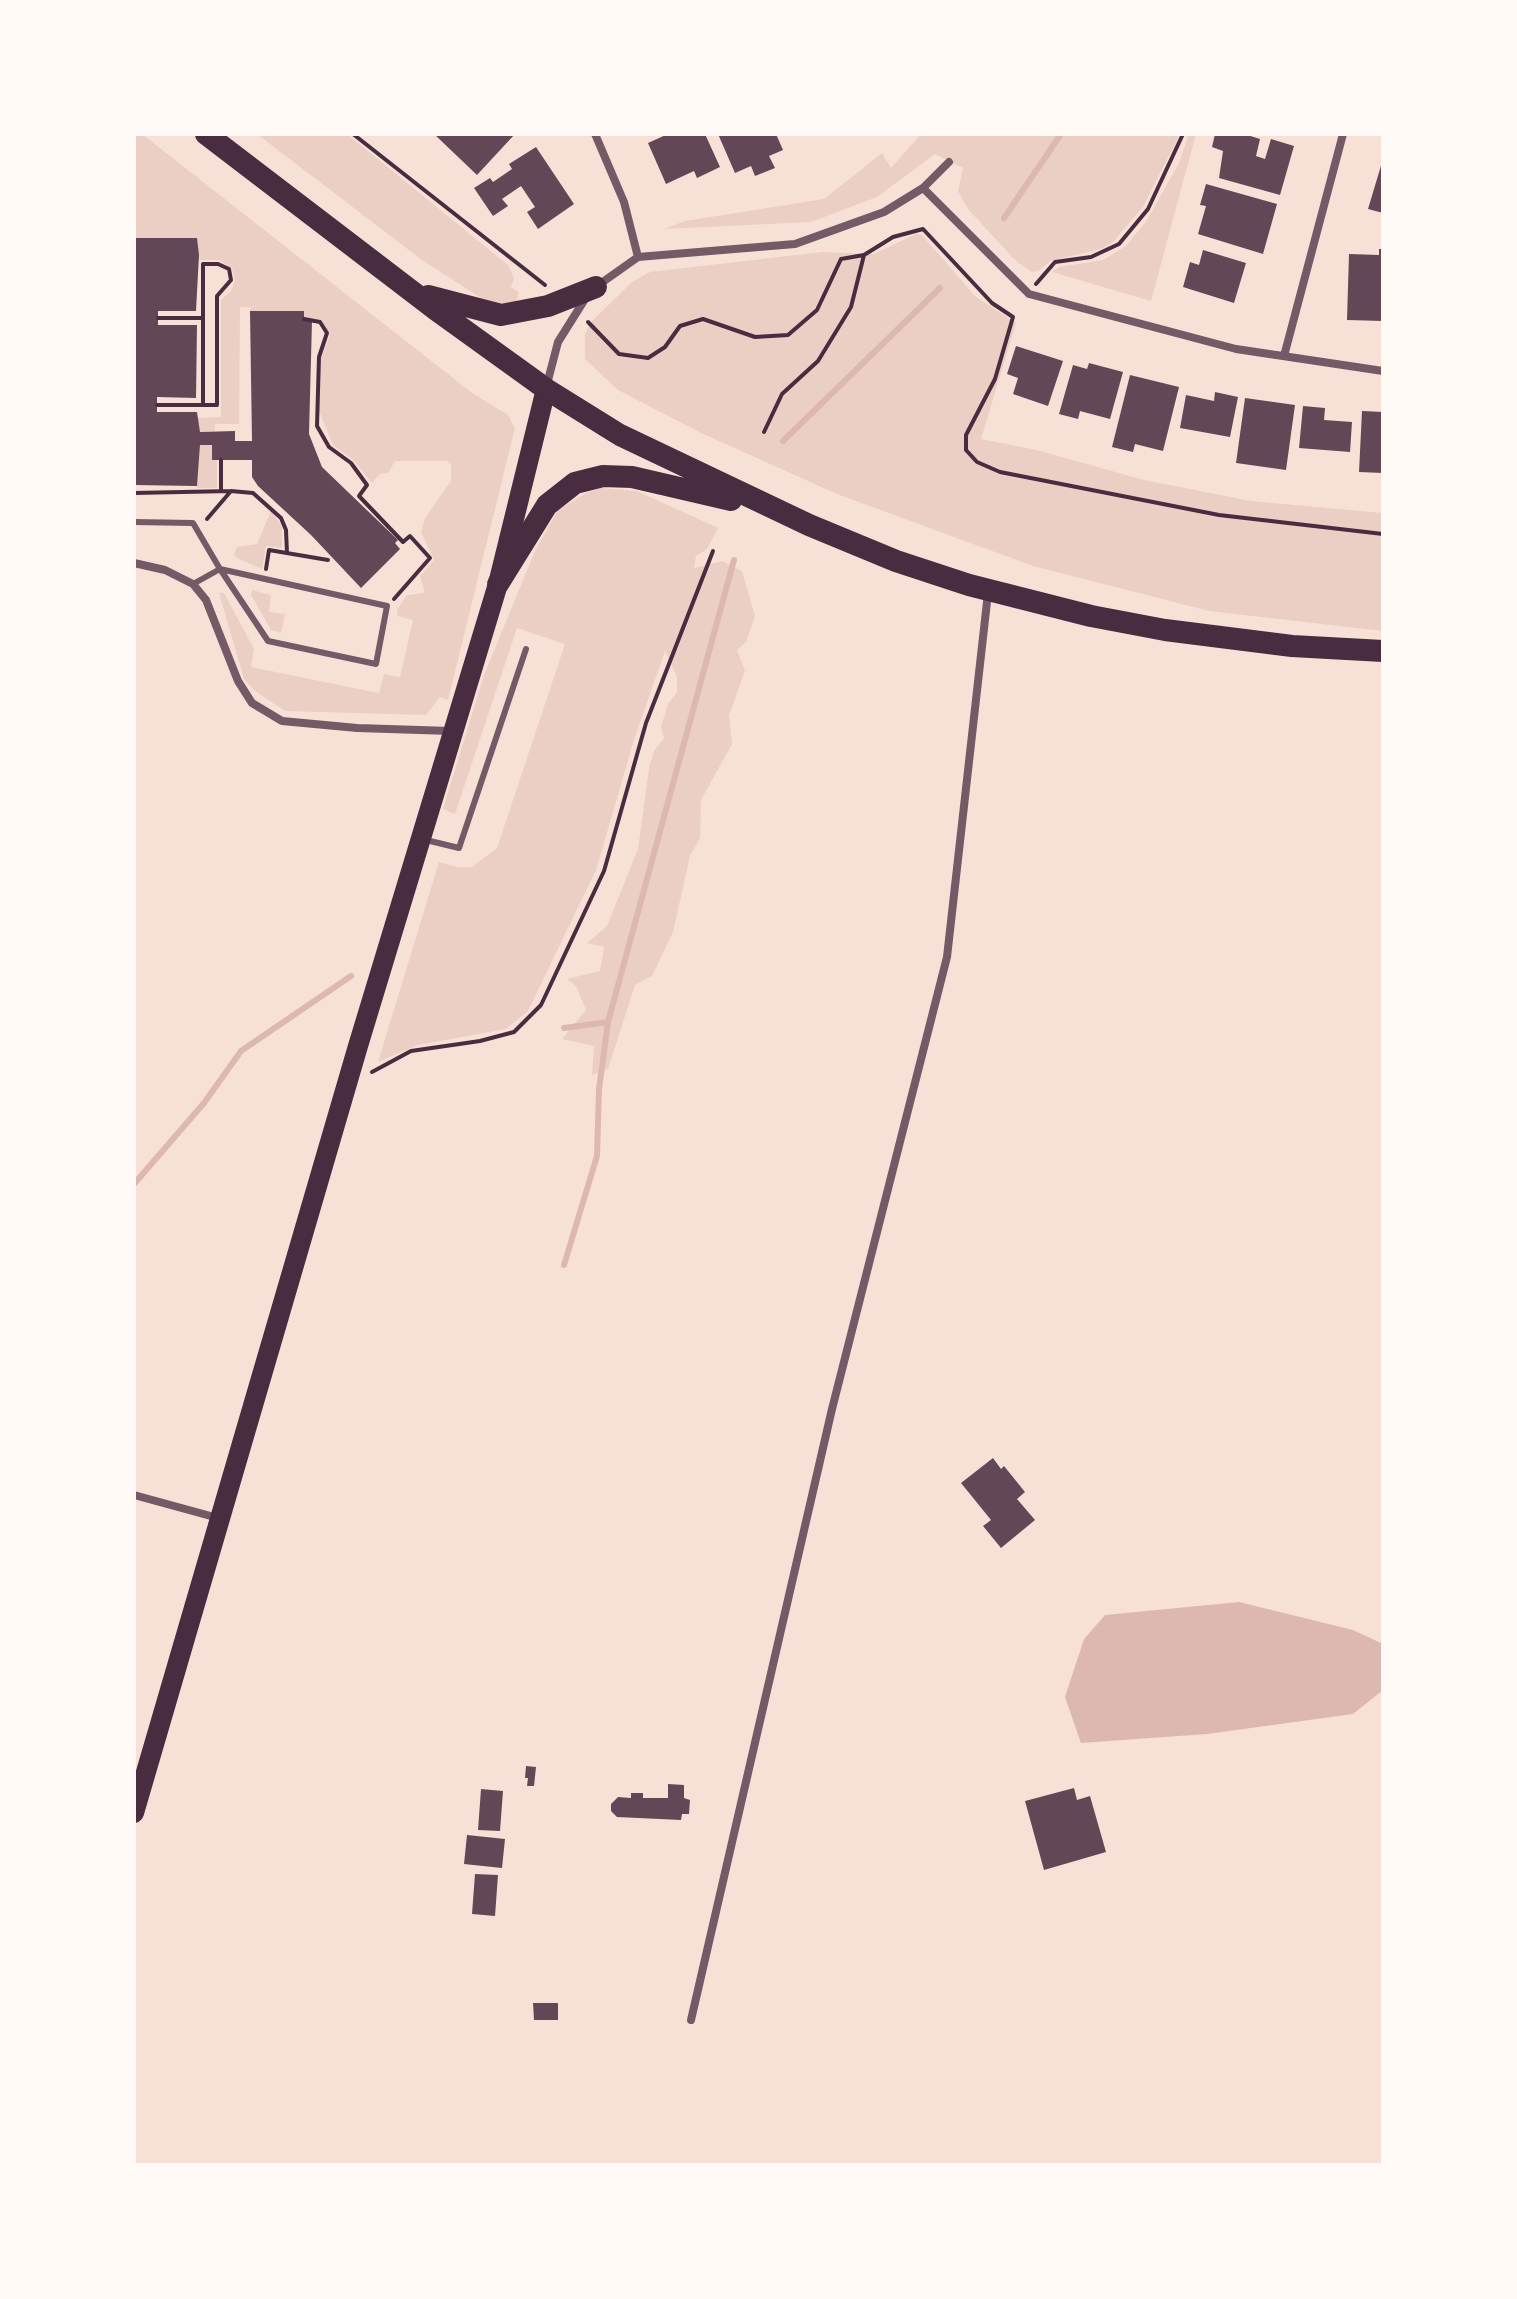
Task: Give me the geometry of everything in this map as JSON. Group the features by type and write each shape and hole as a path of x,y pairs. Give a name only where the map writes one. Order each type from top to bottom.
{"highway":[{"path":"206,134 546,389 620,435 775,510 896,561 988,591 1165,630 1292,646 1383,651"},
{"path":"412,291 491,315 569,305 596,287"},
{"path":"498,584 553,497 589,478 632,477 775,510"}],"main road":[{"path":"134,1813 345,1092 498,584 546,389"}],"street":[{"path":"595,134 624,202 638,257"},
{"path":"1284,356 1343,134"},
{"path":"596,287 638,257 795,244 884,212 923,188 949,162"},
{"path":"923,188 1029,294 1236,349 1383,371"},
{"path":"546,389 569,305"},
{"path":"134,563 165,570 193,584 206,600 238,681 252,703 282,721 455,731"},
{"path":"691,2020 832,1409 947,957 988,591"},
{"path":"134,1495 220,1519"}],"lane":[{"path":"134,522 193,523 220,569 268,641 376,664 387,606 220,569 193,584"},
{"path":"423,839 459,848 526,649"}],"path":[{"path":"353,134 569,305 619,354 648,358 665,347 680,326 703,319 755,337 788,335 817,310 841,259 864,255 893,237 923,229 992,303 1013,317 995,379 966,435 966,450 977,462 1000,472 1219,515 1383,534"},
{"path":"1037,282 1055,262 1091,257 1119,244 1148,209 1183,134"},
{"path":"764,432 782,394 818,361 851,307 864,255"},
{"path":"157,405 203,405 217,405 217,296 231,280 224,265 203,264 203,405"},
{"path":"158,318 203,318"},
{"path":"304,319 320,322 327,333 318,364 317,426 329,447 351,463 367,485 359,496 403,542 410,536 430,558 387,606"},
{"path":"221,460 221,491"},
{"path":"197,529 231,491"},
{"path":"134,493 253,493 281,518 286,530 287,553"},
{"path":"265,579 269,550 328,560"},
{"path":"345,1092 411,1051 480,1041 514,1032 541,1005 604,871 646,723 713,551"}],"shaded area":[{"path":"134,134 142,134 472,393 508,415 515,428 448,700 440,697 426,715 285,711 255,691 244,679 219,593 224,593 254,649 251,667 379,693 384,674 400,677 413,620 397,616 397,610 407,595 425,593 420,576 434,560 421,532 425,518 451,481 451,465 447,461 395,461 388,473 380,474 372,483 353,460 333,445 319,411 320,362 330,334 321,320 304,317 304,311 250,311 251,307 240,307 239,424 215,424 215,431 200,432 197,418 221,417 221,300 231,291 235,280 232,269 219,260 199,260 196,238 134,238"},
{"path":"257,134 347,134 508,265 514,278 511,287 519,292 515,305 501,305 481,298 422,260"},
{"path":"921,134 1180,134 1143,207 1113,242 1101,249 1050,261 1039,271 1031,272 1014,259 968,209 958,191 963,168 935,154 877,197 811,222 664,229 685,221 824,199 882,153 891,168"},
{"path":"1189,134 1196,134 1151,301 1052,272 1059,267 1103,260 1126,246 1147,220 1179,163"},
{"path":"916,234 922,235 975,296 1016,323 981,439 1037,450 1144,480 1251,501 1383,513 1383,631 1209,611 1033,566 837,494 701,433 618,390 585,359 585,334 591,322 632,282 650,272 822,252 874,254"},
{"path":"200,445 212,445 212,460 217,460 217,488 197,488"},
{"path":"601,488 637,491 718,528 707,549 696,556 694,568 722,561 742,571 755,616 746,642 737,650 745,671 729,715 732,744 701,800 700,838 690,856 673,932 652,976 635,985 608,1069 592,1075 594,1046 562,1039 586,1010 576,986 567,979 600,971 604,947 587,943 607,926 638,849 649,768 654,751 664,738 661,727 668,704 677,692 677,677 665,651 634,740 596,870 528,1011 506,1029 418,1045 378,1062 439,862 472,867 497,848 565,644 517,628 455,814 443,809 484,675 535,551 558,510"},
{"path":"271,511 282,526 282,548 266,546 262,569 234,554 237,547 257,544"},
{"path":"252,590 271,595 269,612 285,614 281,633 271,630 251,595"},
{"path":"1239,1602 1353,1630 1383,1644 1383,1690 1353,1714 1207,1734 1081,1743 1065,1697 1084,1639 1105,1615"}],"building":[{"path":"434,134 515,134 477,175"},
{"path":"668,134 705,134 720,167 697,178 694,171 666,184 648,143"},
{"path":"718,134 776,134 783,150 769,156 775,168 755,176 751,166 735,173"},
{"path":"1215,134 1244,134 1260,139 1256,156 1265,159 1271,139 1294,146 1280,195 1219,178 1223,151 1212,147"},
{"path":"536,147 574,204 538,229 527,212 535,207 521,186 502,199 508,206 493,216 474,188 490,178 493,182 512,169 509,164"},
{"path":"1383,159 1383,213 1368,209"},
{"path":"1206,184 1277,204 1263,254 1198,234 1206,206 1200,205"},
{"path":"134,238 197,238 196,311 158,311 158,325 197,325 196,398 157,397 157,412 197,412 200,432 235,431 235,441 252,441 250,311 304,311 304,321 312,321 309,434 322,467 398,540 395,543 400,549 361,588 311,535 258,486 252,477 252,460 212,460 212,445 200,445 197,486 134,485"},
{"path":"1379,249 1383,249 1383,321 1347,320 1349,254 1379,255"},
{"path":"1203,250 1246,263 1234,303 1183,287 1190,262 1199,265"},
{"path":"1016,346 1063,361 1048,406 1013,394 1018,378 1007,374"},
{"path":"1089,363 1123,372 1110,419 1080,411 1078,419 1059,414 1073,365 1087,369"},
{"path":"1130,375 1179,387 1163,451 1135,444 1133,452 1112,447"},
{"path":"1215,392 1238,397 1230,437 1180,428 1186,395 1214,401"},
{"path":"1245,398 1295,405 1286,470 1236,463"},
{"path":"1303,406 1325,408 1324,420 1352,422 1350,452 1299,448"},
{"path":"1362,411 1383,412 1383,473 1359,472"},
{"path":"993,1458 1001,1469 1004,1466 1025,1492 1017,1499 1035,1520 1001,1548 983,1526 991,1520 961,1483"},
{"path":"526,1766 536,1767 534,1786 527,1786"},
{"path":"668,1784 684,1785 684,1798 690,1800 689,1814 682,1814 681,1820 617,1817 611,1811 611,1804 618,1797 631,1798 631,1793 643,1793 643,1798 668,1798"},
{"path":"1074,1788 1077,1800 1090,1796 1106,1852 1044,1870 1025,1801"},
{"path":"481,1789 503,1791 500,1831 478,1830"},
{"path":"467,1835 505,1839 502,1868 464,1864"},
{"path":"475,1874 498,1875 495,1916 472,1914"},
{"path":"533,2003 558,2003 558,2020 534,2020"}],"waterway":[{"path":"1004,218 1061,134"},
{"path":"783,441 940,288"},
{"path":"564,1265 597,1156 599,1089 608,1022 734,560"},
{"path":"134,1184 204,1103 241,1051 351,976"},
{"path":"564,1028 608,1022"}]}
